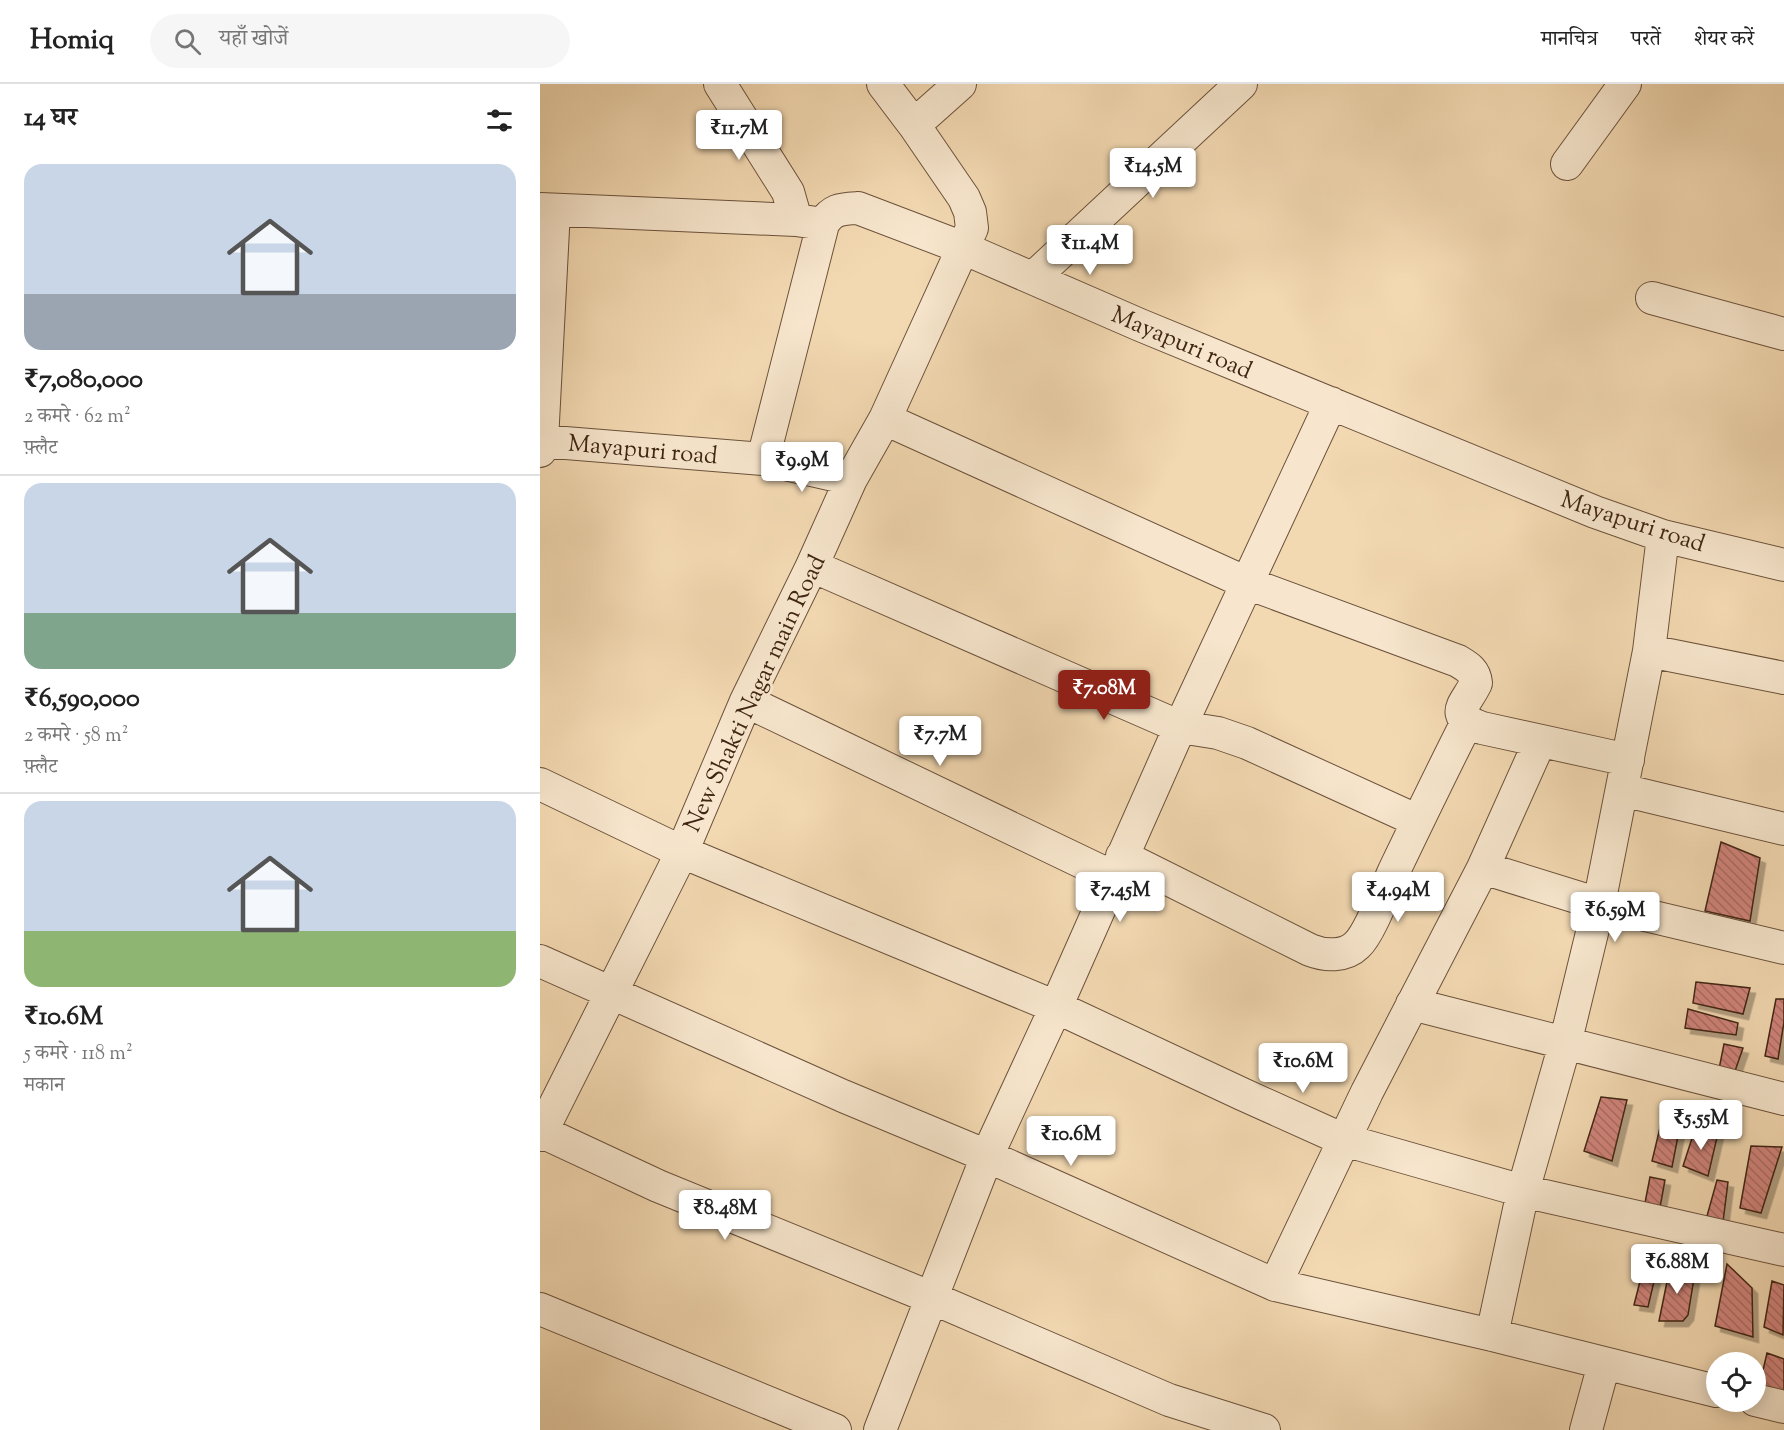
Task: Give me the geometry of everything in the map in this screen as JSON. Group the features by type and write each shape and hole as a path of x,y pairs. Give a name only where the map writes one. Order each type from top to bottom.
{"street":[{"path":"720,84 809,222 763,459"},
{"name":"New Shakti Nagar main Road","path":"541,1133 682,852 746,701 812,566 851,479 885,419 972,228 970,212 964,198 883,84"},
{"path":"914,125 960,84"},
{"path":"1033,278 1241,84"},
{"path":"1567,164 1625,84"},
{"name":"Mayapuri road","path":"809,222 842,209 858,208 963,248 1140,325 1595,512 1663,536 1784,565"},
{"path":"541,444 547,210 809,222"},
{"path":"1652,298 1784,334"},
{"path":"880,1430 987,1156 1180,727 1331,403"},
{"path":"885,419 1247,584 1433,651 1468,667 1475,675 1476,683 1462,709 1462,716 1467,722 1482,728 1628,760"},
{"name":"Mayapuri road","path":"541,444 763,459 851,479"},
{"path":"1492,1335 1523,1191 1565,1044 1599,904 1649,651 1663,536"},
{"path":"812,566 1180,727 1218,733 1247,743 1418,821"},
{"path":"1649,651 1784,678"},
{"path":"746,701 1118,867 1310,950 1326,954 1350,951 1359,943 1467,722"},
{"path":"1275,1285 1344,1140 1483,868 1540,741"},
{"path":"540,784 682,852 1056,1007 1344,1140 1523,1191 1784,1250"},
{"path":"1622,790 1784,829"},
{"path":"1483,868 1599,904 1784,948"},
{"path":"540,961 843,1096 987,1156 1275,1285 1492,1335 1706,1389"},
{"path":"1412,1004 1784,1099"},
{"path":"541,1133 658,1186 932,1298 1169,1400 1264,1430"},
{"path":"540,1309 835,1430"},
{"path":"1586,1430 1604,1364"},
{"path":"1766,1403 1784,1407"}],"building":[{"path":"1721,842 1760,858 1750,921 1705,911"},
{"path":"1696,982 1750,988 1743,1014 1693,1003"},
{"path":"1776,999 1784,999 1784,1022 1778,1059 1765,1056"},
{"path":"1688,1009 1738,1023 1736,1035 1685,1028"},
{"path":"1724,1044 1743,1048 1734,1074 1718,1074"},
{"path":"1601,1097 1627,1100 1612,1161 1584,1151"},
{"path":"1683,1110 1672,1167 1652,1161 1664,1111"},
{"path":"1696,1126 1718,1133 1708,1176 1683,1166"},
{"path":"1751,1146 1782,1147 1761,1213 1740,1208"},
{"path":"1650,1177 1665,1180 1659,1213 1644,1208"},
{"path":"1717,1180 1728,1182 1723,1222 1707,1216"},
{"path":"1649,1246 1661,1252 1648,1307 1634,1305"},
{"path":"1727,1264 1752,1288 1753,1337 1715,1326"},
{"path":"1670,1267 1695,1272 1688,1315 1683,1321 1659,1321"},
{"path":"1772,1281 1784,1285 1783,1335 1764,1327"},
{"path":"1767,1353 1784,1359 1784,1396 1766,1386"}]}
